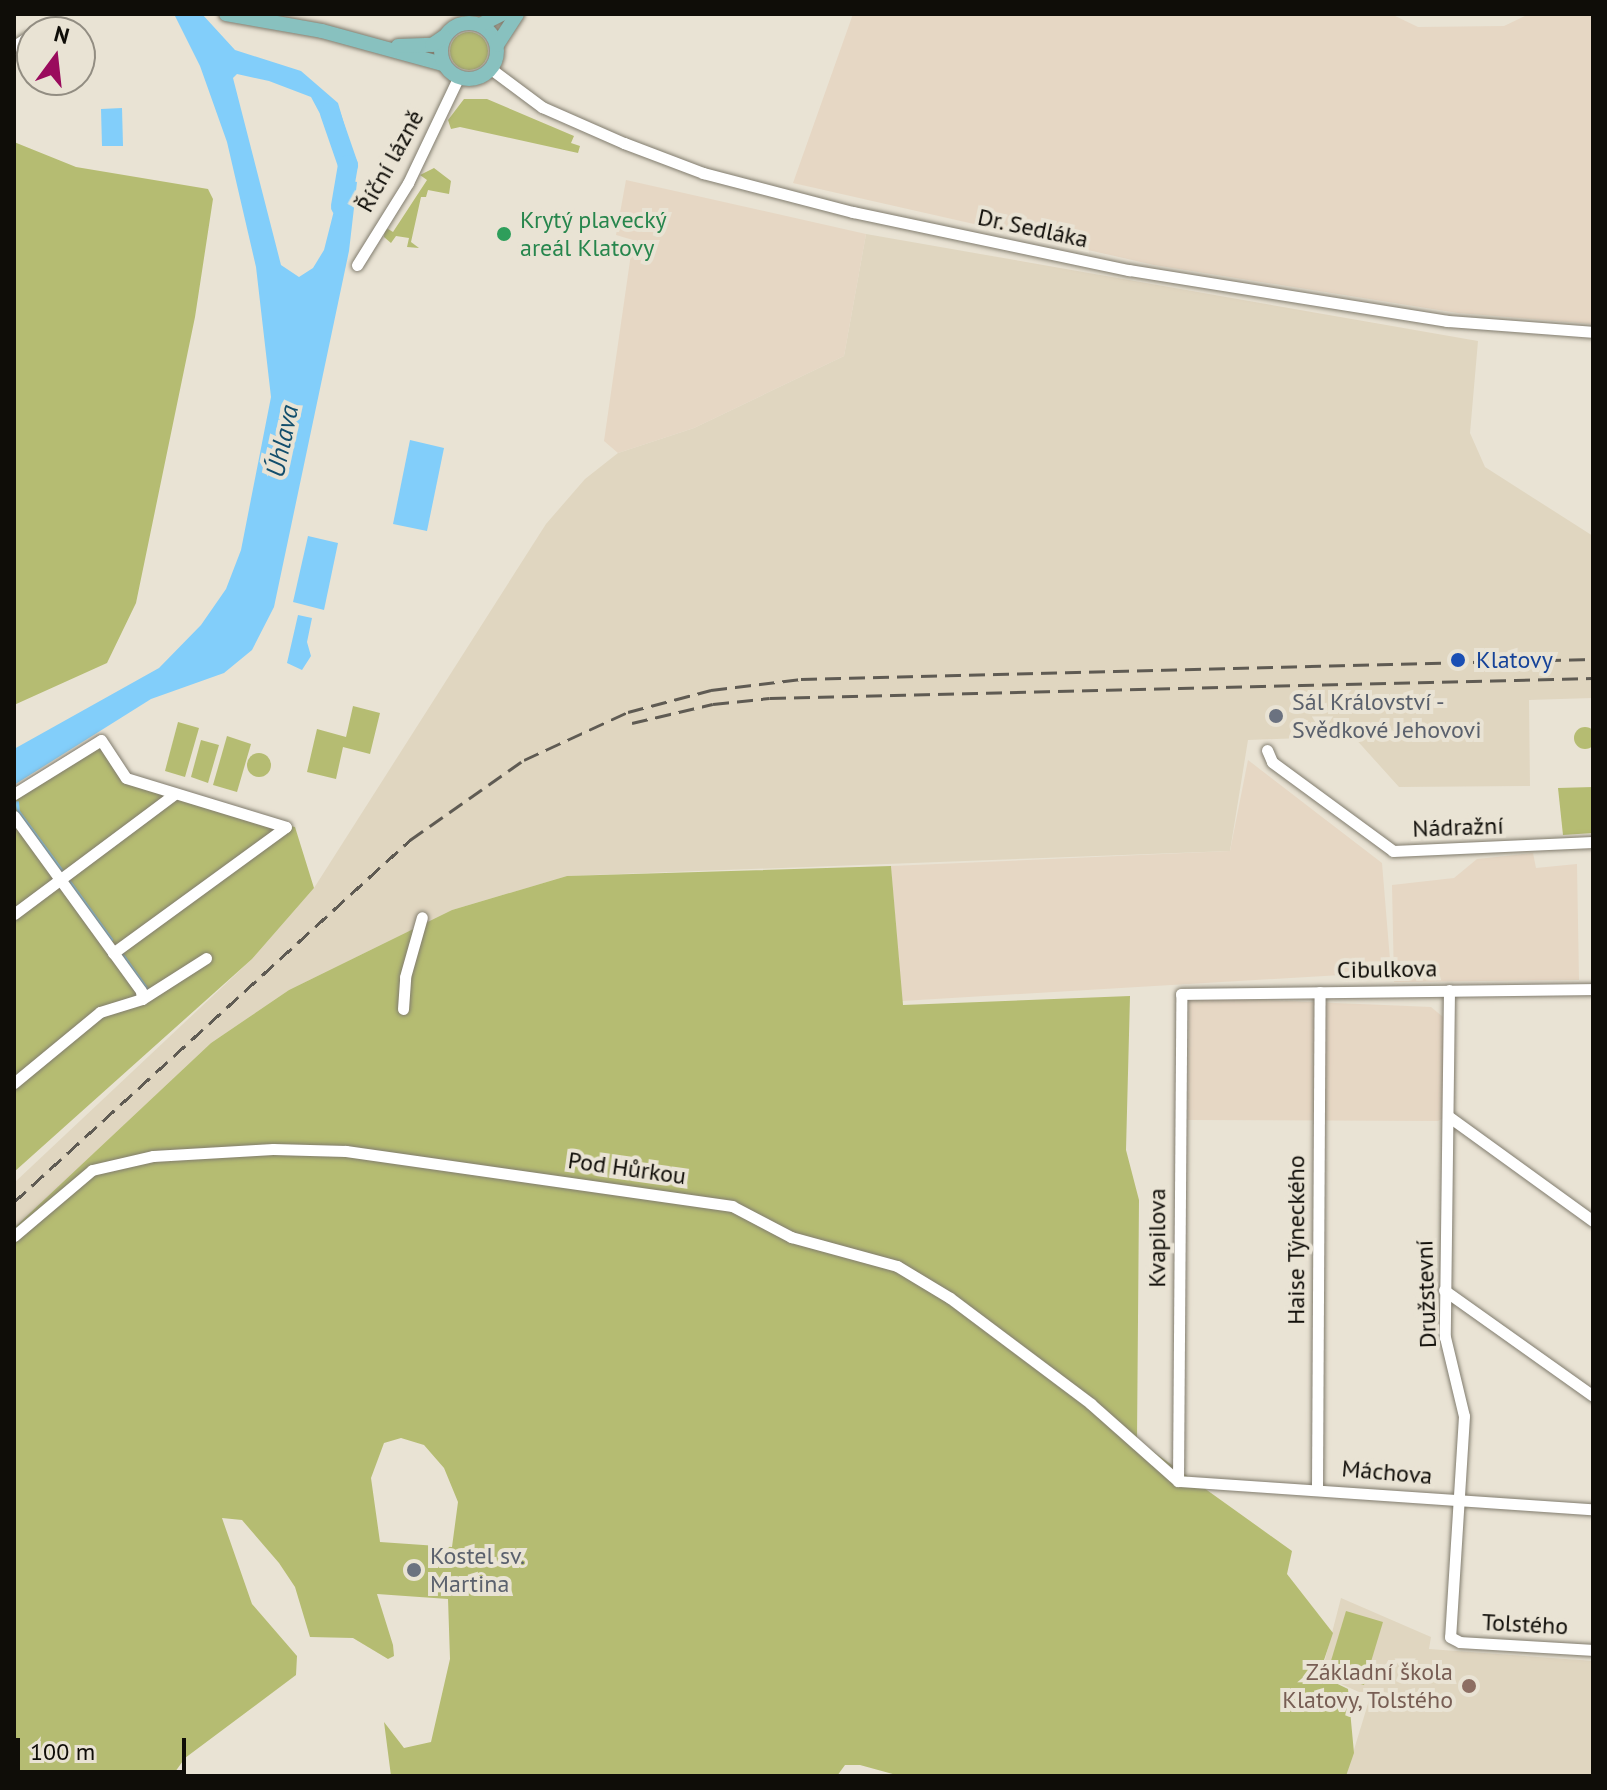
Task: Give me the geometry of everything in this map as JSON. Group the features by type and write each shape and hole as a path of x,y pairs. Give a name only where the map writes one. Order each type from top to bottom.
{"main road":[{"path":"226,14 383,47 443,64 458,78 479,78 491,69 497,45 517,14"},
{"path":"383,47 432,45 460,24 480,25 502,14"},
{"path":"480,25 497,45"},
{"path":"443,64 444,37"}],"street":[{"name":"Dr. Sedláka","path":"491,69 542,107 624,143 703,173 853,212 1159,275 1460,323 1593,332"},
{"name":"Říční lázně","path":"357,265 408,183 458,78"},
{"path":"14,794 101,740 126,778 173,795 286,827 113,953"},
{"name":"Nádražní","path":"1267,750 1272,762 1393,851 1593,842"},
{"path":"14,914 173,795"},
{"path":"14,816 113,953 142,999"},
{"path":"403,1009 405,977 422,917"},
{"path":"14,1083 100,1012 142,999 206,958"},
{"name":"Cibulkova","path":"1181,994 1593,989"},
{"name":"Družstevní","path":"1449,990 1445,1337 1464,1416 1450,1632 1454,1641"},
{"name":"Haise Týneckého","path":"1317,1489 1320,992"},
{"name":"Kvapilova","path":"1178,1481 1181,994"},
{"path":"1448,1116 1593,1221"},
{"name":"Pod Hůrkou","path":"14,1236 82,1173 179,1154 346,1151 732,1206 791,1237 897,1266 950,1298 1091,1404 1178,1481"},
{"path":"1444,1290 1593,1396"},
{"name":"Máchova","path":"1178,1481 1593,1509"},
{"name":"Tolstého","path":"1454,1641 1593,1650"}],"shaded area":[{"path":"853,14 1391,14 1418,27 1504,26 1529,14 1593,14 1593,324 1458,313 1154,265 793,183"},
{"path":"626,180 866,234 844,356 694,428 618,453 604,441 633,240 616,235"},
{"path":"866,234 1478,341 1470,433 1485,467 1593,536 1593,698 1529,700 1530,786 1399,787 1353,736 1248,740 1230,851 567,876 452,910 289,990 211,1043 14,1228 14,1183 252,959 314,888 546,524 585,479 618,453 694,428 844,356"},
{"path":"1248,760 1382,863 1391,972 902,1001 891,866 1230,851"},
{"path":"1533,853 1536,868 1577,864 1579,980 1394,982 1392,885 1454,878 1477,859"},
{"path":"1189,997 1431,1007 1449,1022 1448,1116 1438,1121 1188,1120"},
{"name":"Základní škola Klatovy, Tolstého","path":"1341,1598 1431,1637 1429,1649 1593,1661 1593,1776 1346,1776 1370,1697 1321,1675"}],"green space":[{"path":"469,32 482,38 488,51 482,64 469,70 456,64 450,51 456,38"},
{"path":"464,99 487,99 574,136 571,143 580,146 578,153 460,127 451,129 448,120"},
{"path":"14,142 76,167 208,189 213,199 195,317 136,603 107,663 14,705"},
{"path":"434,168 451,181 449,194 428,190 426,197 421,197 411,242 419,248 407,247 409,238 396,236 391,243 384,237 385,227 393,232 427,180 420,175"},
{"path":"353,706 380,713 370,754 343,747 336,779 307,772 317,729 346,737"},
{"path":"178,722 199,728 185,777 165,771"},
{"path":"1581,727 1589,727 1596,738 1589,749 1581,749 1574,742 1574,734"},
{"path":"227,736 251,744 237,792 213,785"},
{"path":"101,740 127,778 231,813 295,827 314,888 252,959 14,1172 14,794"},
{"path":"201,740 219,745 208,783 191,777"},
{"path":"259,753 268,756 271,765 268,774 259,777 250,774 247,765 250,756"},
{"path":"1593,787 1593,833 1563,835 1558,788"},
{"path":"891,866 903,1005 1130,996 1126,1150 1139,1200 1137,1440 1292,1551 1287,1574 1333,1633 1319,1675 1348,1689 1354,1753 1346,1776 900,1776 860,1765 845,1765 837,1776 391,1776 384,1722 404,1748 431,1742 450,1659 448,1599 377,1594 393,1645 394,1656 388,1659 353,1638 310,1637 295,1587 279,1563 242,1520 222,1518 252,1604 297,1656 296,1675 185,1758 175,1772 14,1776 14,1228 211,1043 289,990 452,910 567,876","holes":["401,1438 424,1445 444,1468 458,1502 452,1547 380,1542 371,1478 384,1443"]},
{"path":"1346,1611 1383,1622 1364,1685 1327,1674"}],"water":[{"name":"Úhlava","path":"174,14 202,14 235,50 301,71 338,103 347,134 334,140 311,97 269,81 237,74 233,78 281,265 299,277 313,268 324,250 342,179 357,182 349,251 274,607 252,650 224,673 151,699 14,785 14,749 159,668 201,625 226,589 241,550 271,397 256,267 227,142 200,66"},
{"path":"122,108 123,146 102,146 101,109"},
{"path":"410,440 444,448 427,531 393,524"},
{"path":"308,536 338,543 324,610 293,602"},
{"path":"298,615 312,618 307,642 311,656 302,670 287,663"}],"waterway":[{"path":"330,113 348,165 341,206"},
{"path":"17,802 18,811 62,871"},
{"path":"69,881 111,939"},
{"path":"122,954 147,989"}],"railway":[{"path":"14,1202 410,840 524,760 628,712 711,690 801,679 1593,659"},
{"path":"632,723 713,704 770,698 1593,678"}],"place":[{"name":"Krytý plavecký areál Klatovy","path":"504,234"},
{"name":"Klatovy","path":"1458,660"},
{"name":"Sál Království - Svědkové Jehovovi","path":"1276,716"},
{"name":"Kostel sv. Martina","path":"414,1570"},
{"name":"Základní škola Klatovy, Tolstého","path":"1469,1686"}]}
